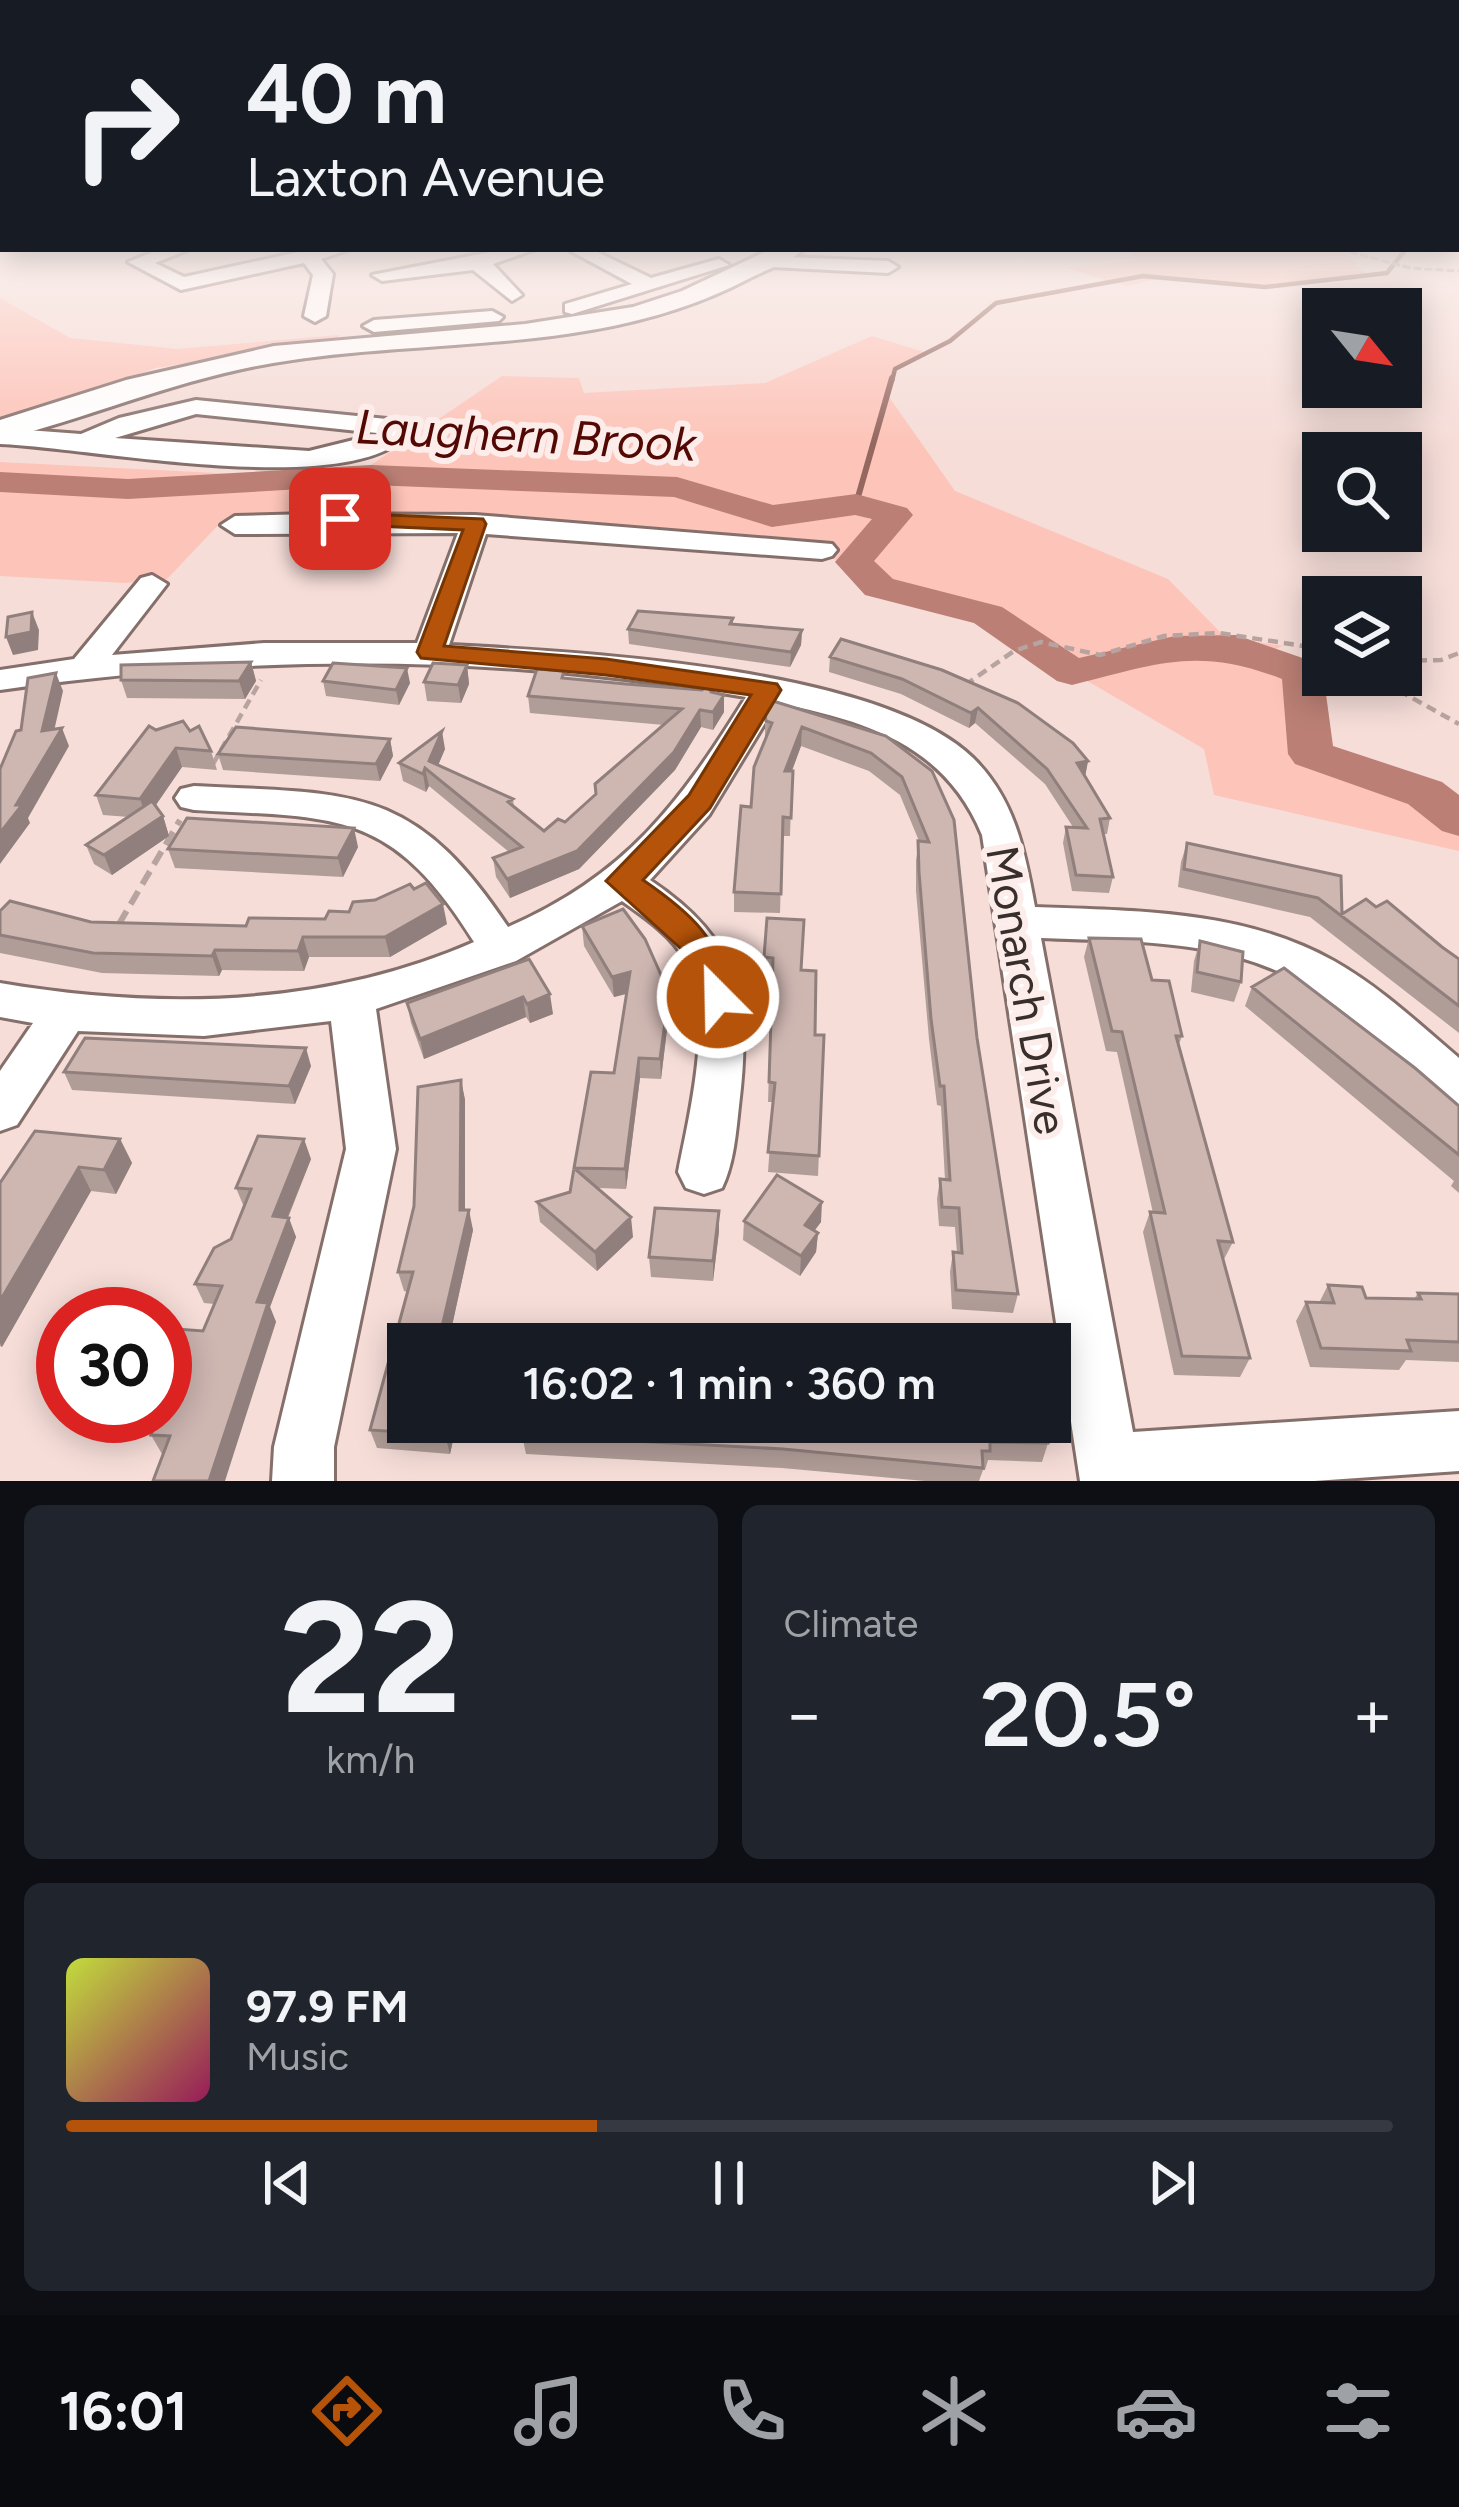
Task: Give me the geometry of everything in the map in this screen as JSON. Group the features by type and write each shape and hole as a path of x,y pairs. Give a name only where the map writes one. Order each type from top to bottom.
{"main road":[{"path":"0,433 367,304"},
{"path":"392,304 542,333 671,304"}],"street":[{"path":"315,316 317,304"},
{"path":"399,304 492,317"},
{"path":"572,308 586,304"},
{"path":"0,433 79,444 341,458 370,451 392,437 388,426 196,407 128,424 79,444"},
{"path":"236,525 340,519 476,524 822,550"},
{"path":"430,652 476,524"},
{"path":"86,666 152,584"},
{"name":"Monarch Drive","path":"0,680 86,666 275,654 430,652 606,667 768,690 856,711 943,752 977,785 1002,836 1109,1473"},
{"path":"0,1000 64,1014 254,1018 352,1003 501,950 590,904 666,842 700,801 768,690"},
{"path":"194,798 350,809 408,830 452,873 501,950"},
{"path":"622,881 666,912 704,951 718,997 720,1058 704,1172"},
{"path":"1016,922 1197,930 1264,948 1320,973 1459,1086"},
{"path":"303,1481 304,1447 371,1149 352,1003"},
{"path":"0,1110 64,1014"},
{"path":"1109,1473 1459,1441"}],"path":[{"path":"957,690 1014,650 1041,642 1058,651 1124,654 1182,633 1302,645"},
{"path":"1422,658 1459,653"},
{"path":"111,936 275,654"},
{"path":"1409,696 1459,724"}],"shaded area":[{"path":"0,304 11,304 70,338 177,349 339,335 338,340 156,368 0,423"},
{"path":"872,336 927,353 895,369 889,397 955,491 1168,579 1225,637 1283,646 1270,651 1302,672 1311,754 1425,793 1459,820 1459,851 1214,795 1204,749 1072,672 988,615 879,587 832,558 836,546 398,512 274,514 223,520 167,579 125,583 0,576 0,462 235,474 368,467 502,376 579,378 584,393 765,383"}],"building":[{"path":"638,611 733,618 730,624 802,630 791,652 628,629"},
{"path":"32,612 31,632 6,637 8,617"},
{"path":"841,639 942,670 1018,703 1073,743 1088,761 1077,763 1110,818 1100,819 1113,877 1076,875 1066,827 1087,828 1047,769 978,708 971,713 902,679 830,657"},
{"path":"251,662 239,681 121,680 121,665"},
{"path":"333,663 407,668 396,690 323,681"},
{"path":"433,663 467,665 458,685 424,682"},
{"path":"537,669 564,671 562,678 626,684 702,690 708,685 711,692 724,695 713,712 700,710 674,752 577,851 507,879 493,858 522,847 425,768 423,774 399,763 442,731 429,761 513,799 508,802 544,831 558,819 565,822 596,794 595,784 682,709 528,696"},
{"path":"56,673 42,731 62,728 16,805 22,805 0,833 0,769 16,731 21,730 28,678"},
{"path":"773,701 886,736 932,771 954,820 977,1038 1018,1294 956,1290 953,1252 962,1253 959,1208 942,1207 940,1179 950,1180 944,1086 940,1086 931,1019 919,872 918,841 929,842 902,777 871,753 802,727 785,771 793,771 791,818 783,817 781,894 734,892 741,806 751,807 754,767 772,723 765,714"},
{"path":"183,721 190,731 199,726 211,751 176,748 140,799 96,795 149,726 156,730"},
{"path":"236,727 390,739 376,764 218,754"},
{"path":"152,801 163,816 104,855 86,845"},
{"path":"187,818 354,828 338,858 168,849"},
{"path":"1187,843 1341,876 1342,914 1366,899 1376,907 1387,901 1459,959 1459,1006 1318,898 1184,869"},
{"path":"426,883 443,904 385,937 303,937 298,951 215,950 212,956 93,953 0,935 0,911 10,901 91,922 246,926 249,918 325,919 329,911 349,912 353,902 375,900 410,884 414,889"},
{"path":"623,909 645,939 669,993 660,1059 639,1058 625,1169 574,1168 591,1072 614,1073 630,972 612,977 582,926"},
{"path":"767,918 804,920 801,970 816,971 815,1035 824,1035 819,1156 768,1152 775,1083 769,1082 773,958 764,957"},
{"path":"1089,938 1141,939 1152,980 1169,981 1182,1036 1176,1036 1233,1242 1218,1241 1250,1358 1182,1356 1150,1212 1165,1213 1122,1032 1112,1031"},
{"path":"1200,941 1243,952 1241,982 1197,972"},
{"path":"529,959 550,994 527,1004 523,997 420,1039 407,1003"},
{"path":"1284,968 1459,1106 1459,1155 1252,987"},
{"path":"85,1038 306,1048 289,1086 64,1072"},
{"path":"461,1080 460,1210 469,1210 443,1323 399,1323 413,1272 398,1272 414,1206 418,1087"},
{"path":"35,1131 120,1139 104,1170 79,1167 0,1301 0,1183"},
{"path":"258,1136 304,1139 273,1216 289,1218 257,1302 268,1303 209,1481 153,1481 167,1443 192,1443 192,1330 203,1331 222,1286 195,1284 214,1248 231,1239 251,1189 236,1188"},
{"path":"574,1168 631,1217 595,1252 537,1202 570,1192"},
{"path":"777,1175 822,1202 805,1225 818,1233 801,1256 744,1221"},
{"path":"655,1208 719,1211 713,1261 649,1257"},
{"path":"1328,1285 1362,1287 1366,1298 1459,1294 1459,1342 1407,1340 1411,1351 1321,1348 1306,1302 1334,1303"},
{"path":"387,1368 387,1431 370,1430"},
{"path":"671,1443 990,1443 990,1451 982,1451 983,1468"}],"waterway":[{"path":"892,381 895,369 950,341 995,304"},
{"path":"856,504 892,378"},
{"name":"Laughern Brook","path":"0,482 128,489 371,475 677,487 772,516 856,504 895,515 854,562 879,587 988,615 1072,672 1175,648 1236,647 1302,672 1311,754 1425,793 1459,820"}],"route":[{"path":"340,519 476,524 430,652 670,674 768,690 700,801 666,842 622,881 666,912 704,951 718,997"}]}
